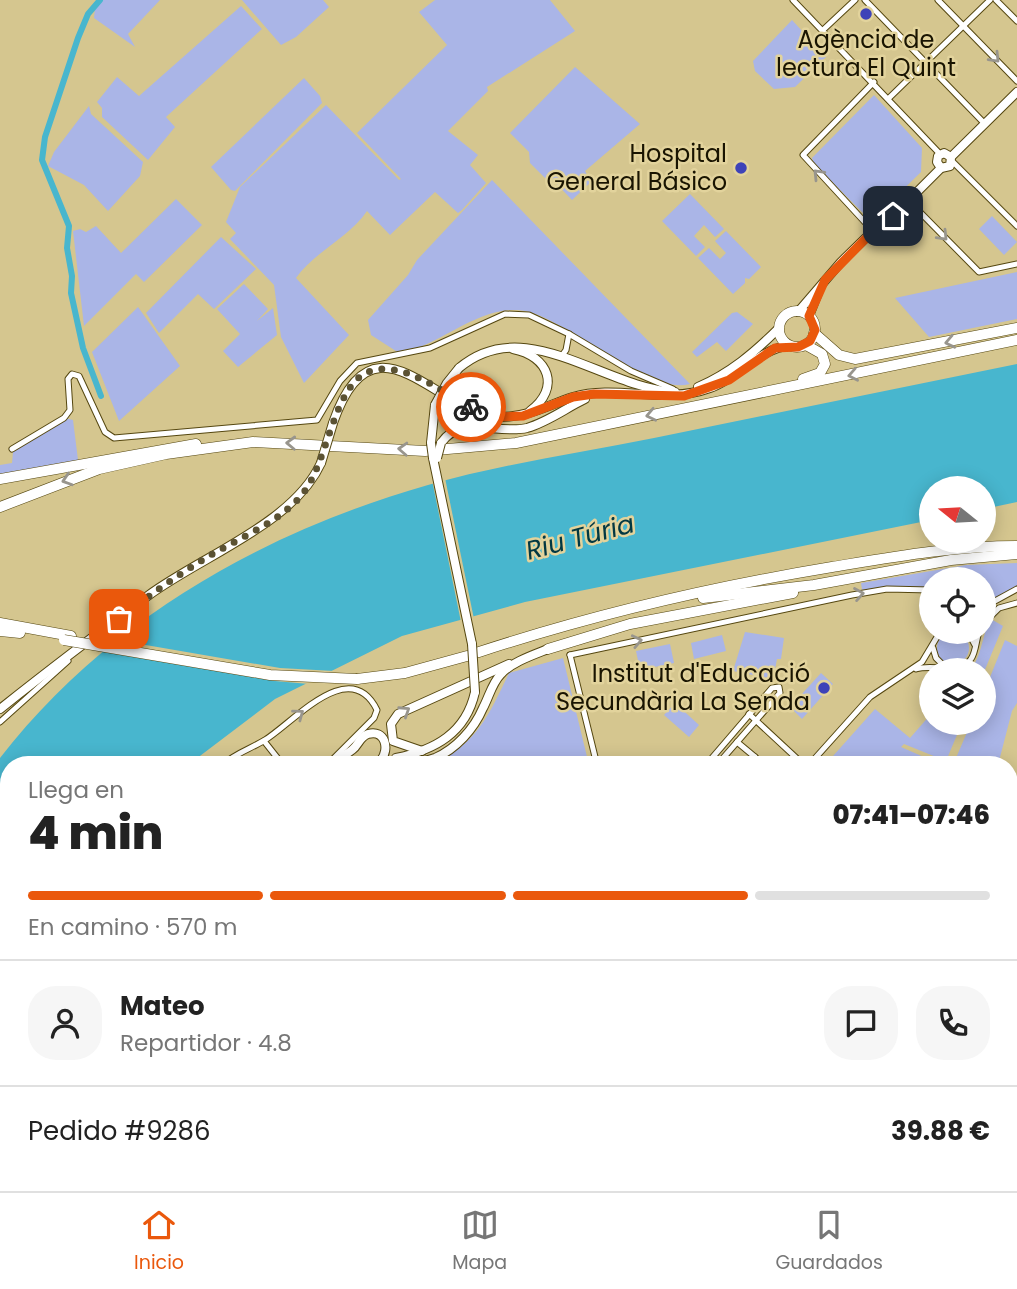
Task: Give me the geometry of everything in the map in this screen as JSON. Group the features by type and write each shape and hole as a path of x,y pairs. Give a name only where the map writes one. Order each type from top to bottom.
{"highway":[{"path":"766,390 820,373 825,359 822,354 806,345 789,346 782,339 779,328 784,317 798,312 809,316 814,333 839,355 855,359 1017,328"},
{"path":"806,345 814,333"},
{"path":"0,480 166,447 216,441 459,450 516,443 1017,340"},
{"path":"0,507 99,469 166,454 253,442"},
{"path":"473,650 611,607 731,584 920,552 1017,546"},
{"path":"599,615 977,557 1017,557"},
{"path":"548,649 630,624 878,574"},
{"path":"0,631 67,638 270,670 357,676 429,662 599,615 731,584"},
{"path":"0,623 67,638"}],"main road":[{"path":"798,312 873,230 941,168 948,167 951,159 1017,92"},
{"path":"941,168 937,162 940,154 951,159"},
{"path":"809,316 825,280"},
{"path":"401,756 422,751 444,741 462,724 475,692 473,650 430,443 435,405 459,368 489,350 510,345 561,357 659,391 679,392 695,389 729,372 753,354 779,328"},
{"path":"0,709 150,594 272,519 299,499 321,463 342,398 364,373 380,368 396,369 480,411 498,417 523,416 573,397 594,394 657,397 691,394 729,380 775,348 789,346"},
{"path":"489,350 517,349 536,357 548,373 548,388 539,404 523,416"},
{"path":"435,458 449,432 463,427 527,428 594,394"},
{"path":"422,751 405,748 393,741 391,724 398,715 548,649"},
{"path":"433,756 454,746 477,720 499,676 535,654"},
{"path":"343,756 357,745 364,732 379,735 386,747 385,756"},
{"path":"357,745 361,756"},
{"path":"386,747 399,751 422,751"}],"street":[{"path":"793,0 890,98 940,154"},
{"path":"822,30 855,0"},
{"path":"865,0 985,124"},
{"path":"938,0 1017,81"},
{"path":"890,98 990,0"},
{"path":"996,0 1017,21"},
{"path":"873,230 803,155 874,82"},
{"path":"951,159 1017,226"},
{"path":"908,200 979,272 1017,264"},
{"path":"12,449 64,418 70,410 68,379 72,374 79,376 105,432 114,438 317,420 340,381 356,363 430,348 505,314 528,315 569,334 631,371 679,392"},
{"path":"561,357 566,350 569,334"},
{"path":"548,649 570,655 859,594 887,589 919,590"},
{"path":"996,600 1017,589"},
{"path":"996,611 1017,603"},
{"path":"0,722 43,681 103,632"},
{"path":"582,637 570,655 595,756"},
{"path":"814,756 870,697 911,671 927,657 933,644"},
{"path":"970,658 975,645"},
{"path":"911,671 919,669"},
{"path":"714,756 772,688 779,687 780,693 724,756"},
{"path":"233,756 264,741 331,692 349,689 362,691 371,699 377,710 364,732 341,756"},
{"path":"749,714 796,756"},
{"path":"264,741 274,756"},
{"path":"737,741 754,756"}],"shaded area":[{"path":"103,0 160,0 128,34 135,47 94,18 95,8"},
{"path":"242,0 323,0 329,7 296,37 281,45"},
{"path":"435,0 550,0 575,31 487,87 488,91 448,131 478,155 470,165 486,183 462,210 458,213 435,192 390,235 367,211 360,221 304,268 296,278 349,335 304,383 281,337 274,285 230,239 236,233 226,222 240,187 326,105 399,180 401,179 357,133 447,45 419,12"},
{"path":"241,6 262,29 166,117 175,127 148,160 102,117 102,108 97,102 117,77 139,96"},
{"path":"792,20 826,57 795,87 774,89 755,71 753,61"},
{"path":"575,67 640,124 585,171 591,182 572,200 551,178 548,181 530,163 529,152 510,133"},
{"path":"304,78 320,96 322,103 235,191 231,190 211,167"},
{"path":"874,95 922,148 921,172 874,218 868,218 814,164 812,158"},
{"path":"89,106 91,114 143,162 140,176 108,211 84,185 48,166 54,152"},
{"path":"492,180 690,384 673,385 653,379 568,330 529,312 495,312 415,349 399,353 371,335 368,320 408,275 417,260"},
{"path":"690,194 724,229 715,237 704,225 694,236 705,247 696,256 662,221"},
{"path":"176,199 202,225 144,282 136,274 84,326 73,231 80,229 86,232 96,226 121,253"},
{"path":"992,216 1017,242 1004,255 979,229"},
{"path":"726,231 761,267 749,279 745,278 745,283 733,294 698,258 709,248 720,259 726,253 715,241"},
{"path":"221,237 256,269 214,309 198,294 159,333 146,313"},
{"path":"1017,272 1017,319 929,337 895,298"},
{"path":"244,284 268,309 257,321 273,308 277,335 238,367 223,351 240,334 217,309"},
{"path":"138,307 180,366 119,421 92,352"},
{"path":"737,312 753,324 726,351 717,342 697,357 692,352 732,313"},
{"path":"65,418 73,420 78,460 0,474 0,465 12,463 13,452"},
{"path":"1017,563 1017,587 996,598 996,567 954,567"},
{"path":"919,573 919,588 862,590 861,583"},
{"path":"996,622 1003,626 996,643"},
{"path":"745,632 784,638 781,659 777,659 773,679 733,671"},
{"path":"722,635 726,651 694,659 691,643"},
{"path":"1005,640 1017,646 1017,703 1012,711 1000,756 957,756 966,735 996,735 996,662"},
{"path":"670,644 674,663 640,670 636,651"},
{"path":"938,644 968,644 969,648 965,658 941,658 937,648"},
{"path":"981,644 996,644 990,658 977,658"},
{"path":"563,658 587,756 448,756 471,738 487,716 509,673"},
{"path":"821,673 833,684 802,719 790,707"},
{"path":"675,703 699,725 689,737 664,715"},
{"path":"875,709 910,738 919,728 919,735 957,735 948,756 934,756 904,744 901,747 922,756 833,756"}],"water":[{"name":"Riu Túria","path":"1017,364 1017,502 996,506 996,476 919,476 919,522 525,602 402,636 275,699 200,756 2,756 42,709 89,664 139,623 192,587 307,528 367,505 428,485 512,465"}],"pier":[{"path":"445,478 474,619 461,622 432,480"},
{"path":"111,639 280,668 334,671 309,684 275,681 98,651"}],"waterway":[{"path":"100,0 88,14 78,38 45,137 42,160 69,226 67,248 72,276 71,293 83,348 101,396"}],"way so far":[{"path":"119,619 150,594 272,519 299,499 315,477 321,463 342,398 364,373 380,368 396,369 471,407"}],"place":[{"name":"Agència de lectura El Quint","path":"866,14"},
{"name":"Hospital General Básico","path":"741,168"},
{"name":"Institut d'Educació Secundària La Senda","path":"824,688"}],"route":[{"path":"471,407 498,417 523,416 573,397 608,393 684,396 729,380 775,348 806,345 815,330 809,316 825,280 884,220 893,216"}]}
